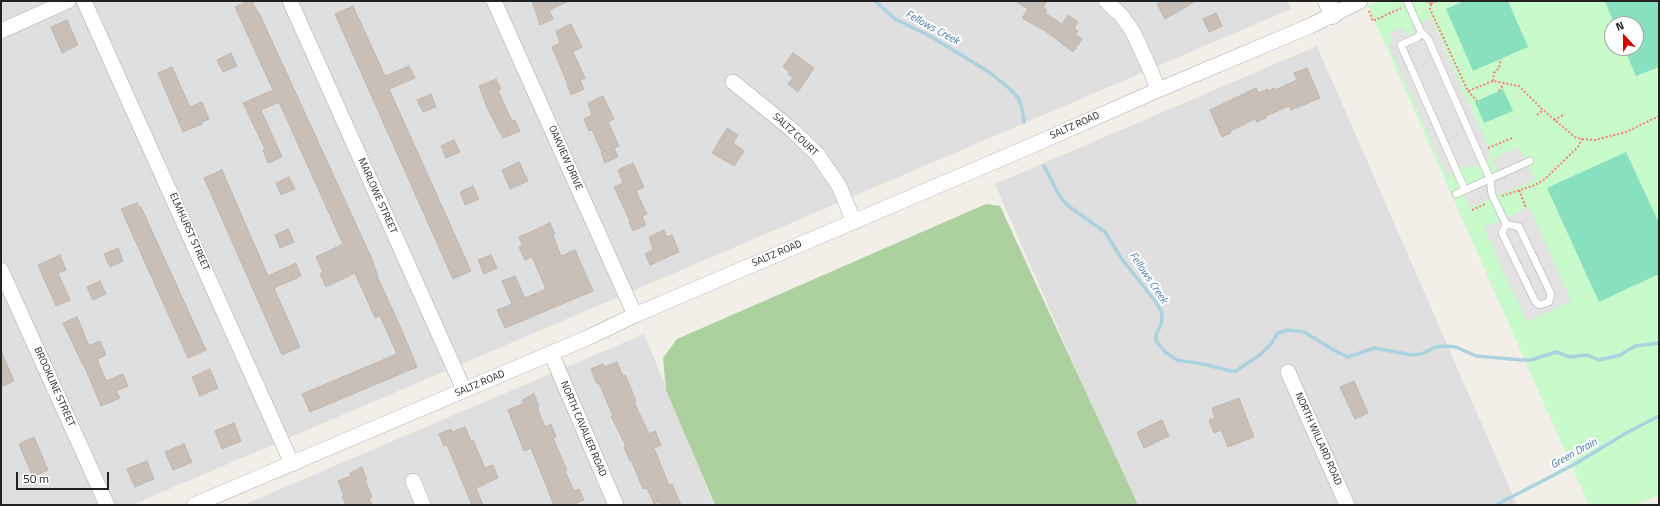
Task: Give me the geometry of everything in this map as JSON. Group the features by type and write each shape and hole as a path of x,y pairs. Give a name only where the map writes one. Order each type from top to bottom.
{"street":[{"path":"1,31 68,1"},
{"name":"ELMHURST STREET","path":"84,1 292,464"},
{"name":"MARLOWE STREET","path":"290,1 464,390"},
{"name":"OAKVIEW DRIVE","path":"494,1 636,315"},
{"path":"1109,2 1121,15 1132,32 1150,69 1158,90"},
{"name":"SALTZ ROAD","path":"194,505 1310,26 1330,8 1364,6"},
{"name":"SALTZ COURT","path":"733,82 791,129 818,155 839,186 854,222"},
{"name":"BROOKLINE STREET","path":"1,270 107,505"},
{"name":"NORTH CAVALIER ROAD","path":"551,353 616,505"},
{"name":"NORTH WILLARD ROAD","path":"1288,372 1347,505"},
{"path":"413,481 423,505"}],"lane":[{"path":"1408,3 1420,32 1428,39 1490,179 1494,199 1506,224 1502,233 1535,302 1540,306 1549,302 1551,294 1519,227 1506,224"},
{"path":"1420,32 1418,37 1401,45 1464,190"},
{"path":"1456,194 1530,161"}],"path":[{"path":"1426,1 1431,4"},
{"path":"1431,4 1437,1"},
{"path":"1364,6 1373,21 1408,3"},
{"path":"1431,4 1430,9 1468,91 1477,101"},
{"path":"1493,81 1494,73 1499,68 1501,59"},
{"path":"1468,91 1493,81 1519,86 1554,120 1575,137 1582,140 1595,140 1626,132 1659,116"},
{"path":"1499,91 1504,83"},
{"path":"1537,115 1543,110"},
{"path":"1554,120 1565,114"},
{"path":"1488,148 1512,138"},
{"path":"1472,210 1494,199 1535,185 1545,179 1578,147 1582,140"},
{"path":"1519,190 1526,208"}],"shaded area":[{"path":"1,1 1288,1 1291,9 132,505 1,505"},
{"path":"1431,18 1490,151 1488,161 1475,167 1469,165 1467,169 1461,166 1450,174 1448,179 1388,44 1393,41 1390,33 1403,27 1407,36 1414,33 1411,27"},
{"path":"1317,46 1517,505 1135,505 995,184"},
{"path":"1519,147 1535,180 1470,207 1462,191 1499,174 1492,159"},
{"path":"1529,207 1571,301 1527,322 1484,228"},
{"path":"644,334 714,505 243,505"}],"green space":[{"path":"1379,1 1659,1 1659,495 1636,505 1589,505 1368,6"},
{"path":"1464,1 1508,1 1528,47 1473,71 1446,9"},
{"path":"1605,1 1659,1 1659,67 1636,76 1627,56 1644,56 1644,16 1611,16"},
{"path":"1503,89 1513,111 1484,123 1475,102"},
{"path":"1626,152 1659,223 1659,274 1599,302 1547,188"},
{"path":"986,204 1000,206 1138,505 715,505 666,390 663,358 677,339"}],"building":[{"path":"248,1 252,1 259,13 371,257 377,276 417,367 310,412 302,394 397,354 380,316 375,318 355,273 326,287 320,274 323,272 316,257 343,244 279,102 261,110 282,157 268,163 263,150 265,149 243,103 273,90 235,7"},
{"path":"532,1 569,1 549,10 553,19 540,25"},
{"path":"1015,1 1047,1 1043,7 1047,10 1045,13 1062,24 1068,15 1078,22 1074,28 1078,31 1075,34 1082,39 1073,52 1044,30 1022,18 1028,9"},
{"path":"1163,1 1196,1 1165,19 1157,4"},
{"path":"353,6 385,76 409,66 415,78 389,89 471,271 453,279 335,14"},
{"path":"1216,13 1222,26 1209,32 1203,19"},
{"path":"67,20 78,45 62,53 51,27"},
{"path":"571,24 582,47 573,52 585,78 580,80 584,89 571,95 552,47 560,43 556,31"},
{"path":"231,53 237,66 223,72 217,60"},
{"path":"793,53 814,68 798,92 788,84 793,77 788,74 790,72 783,67"},
{"path":"172,67 190,107 202,102 209,119 202,122 202,124 183,132 158,73"},
{"path":"1307,68 1320,98 1291,110 1289,106 1266,116 1266,118 1257,122 1255,119 1230,131 1231,133 1222,137 1210,110 1256,88 1258,93 1268,89 1269,91 1274,88 1275,90 1297,80 1294,73"},
{"path":"496,79 501,89 498,91 512,121 515,120 520,131 503,138 488,110 479,86"},
{"path":"431,94 436,107 423,112 417,100"},
{"path":"603,96 614,119 608,122 619,146 614,148 618,157 605,163 601,153 602,152 592,130 589,131 584,119 592,115 588,103"},
{"path":"727,128 738,135 733,143 744,151 734,166 712,153"},
{"path":"454,140 460,152 446,158 441,146"},
{"path":"519,162 528,181 510,189 502,170"},
{"path":"633,163 644,187 636,191 647,214 642,216 646,225 633,231 629,222 630,221 614,187 623,183 618,170"},
{"path":"222,170 268,276 296,263 301,276 274,288 300,347 282,355 204,178"},
{"path":"289,177 295,189 281,195 276,183"},
{"path":"473,186 479,199 465,205 460,192"},
{"path":"137,203 139,207 141,207 206,350 188,358 121,209"},
{"path":"550,223 555,234 553,235 561,256 575,250 593,291 505,328 497,310 512,304 502,281 515,276 525,298 546,289 532,257 525,260 519,247 522,245 519,237"},
{"path":"288,229 294,242 280,248 275,235"},
{"path":"664,230 667,237 672,235 679,252 650,265 645,254 653,250 649,237"},
{"path":"118,248 123,261 110,267 104,254"},
{"path":"60,255 66,270 58,273 70,300 56,306 38,265"},
{"path":"491,255 497,268 484,274 478,260"},
{"path":"100,281 106,294 93,300 87,287"},
{"path":"77,317 89,346 100,341 106,355 97,359 106,381 123,374 128,386 116,391 120,398 101,406 84,365 63,323"},
{"path":"1,351 14,381 1,387"},
{"path":"617,362 623,376 625,375 630,386 636,401 634,402 649,434 655,431 661,445 654,448 669,485 672,484 681,505 661,505 659,502 654,504 647,488 643,489 631,460 630,461 624,447 626,446 611,416 613,416 599,383 597,384 591,369 603,364 604,367"},
{"path":"210,369 218,388 200,396 192,377"},
{"path":"1354,381 1368,413 1355,419 1340,387"},
{"path":"534,394 539,406 537,407 545,427 551,424 556,437 553,438 567,470 565,471 574,491 579,489 584,500 572,505 554,505 531,448 524,451 508,410 524,403 522,400"},
{"path":"1239,398 1254,437 1228,447 1221,430 1214,433 1209,420 1215,418 1212,408"},
{"path":"1162,420 1169,436 1144,448 1137,432"},
{"path":"234,423 241,441 222,449 215,431"},
{"path":"465,427 471,441 473,440 485,468 493,465 498,478 476,488 483,505 472,505 447,445 444,446 439,434 451,429 452,432"},
{"path":"34,437 48,470 33,477 19,444"},
{"path":"184,444 192,462 173,470 165,452"},
{"path":"147,461 154,479 135,487 127,469"},
{"path":"362,467 367,479 365,480 372,497 369,498 372,505 346,505 338,481 351,476 350,473"}],"waterway":[{"name":"Fellows Creek","path":"875,1 895,19 930,36 989,72 1011,90 1019,99 1024,122"},
{"name":"Fellows Creek","path":"1044,166 1058,193 1067,205 1105,232 1121,258 1155,301 1161,311 1162,316 1161,325 1156,334 1156,341 1165,352 1177,360 1236,371 1261,354 1271,344 1278,333 1288,330 1304,332 1348,357 1374,348 1412,355 1421,354 1436,347 1444,346 1456,347 1476,356 1531,360 1556,352 1570,357 1587,355 1599,360 1620,355 1635,346 1659,343"},
{"name":"Green Drain","path":"1496,505 1575,464 1628,432 1659,416"}]}
